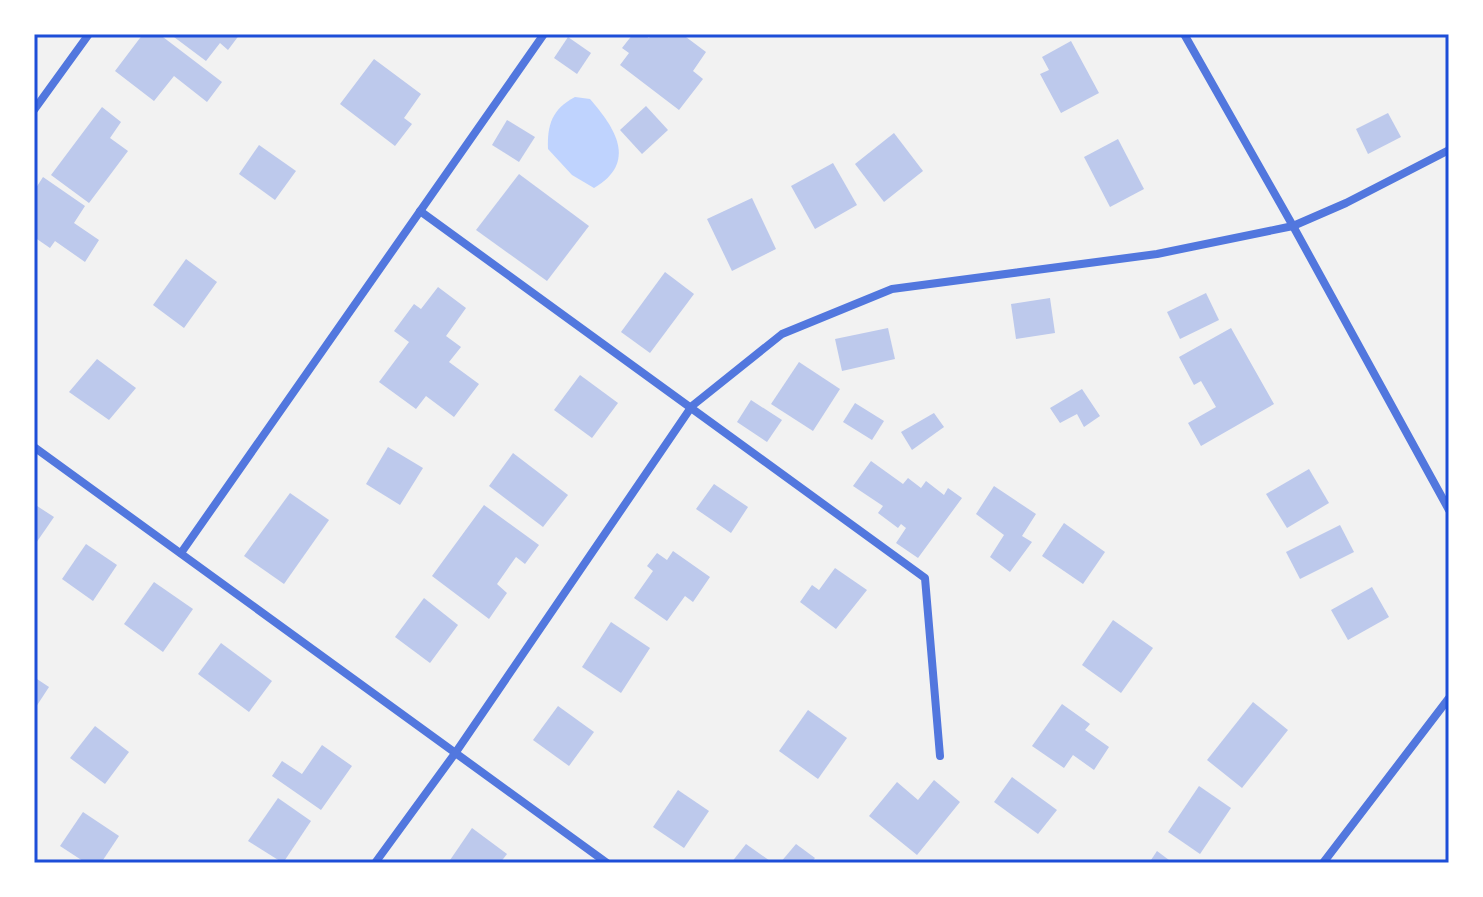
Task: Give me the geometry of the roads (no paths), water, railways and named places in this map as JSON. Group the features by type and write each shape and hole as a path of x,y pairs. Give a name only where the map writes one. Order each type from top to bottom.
{"street":[{"path":"34,110 89,34"},
{"path":"181,553 544,34"},
{"path":"1184,34 1449,510"},
{"path":"375,863 456,752 692,406 782,334 892,289 1157,254 1293,226 1346,203 1449,150"},
{"path":"420,211 925,578 940,756"},
{"path":"34,447 607,863"},
{"path":"1323,863 1449,698"}],"water":[{"path":"575,97 590,99 607,121 618,145 619,156 615,167 594,188 572,175 548,149 552,118"}]}
